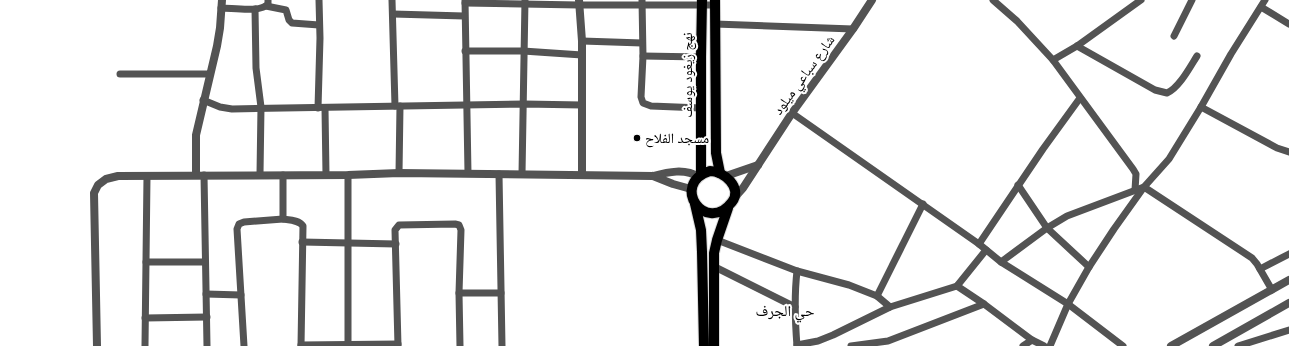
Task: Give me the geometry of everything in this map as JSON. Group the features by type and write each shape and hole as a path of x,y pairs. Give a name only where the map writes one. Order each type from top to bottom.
{"main road":[{"name":"نهج زيغود يوسف","path":"715,2 716,153 723,174"},
{"name":"نهج زيغود يوسف","path":"700,175 702,3"},
{"path":"704,346 701,230 691,189 700,175 710,172 723,174 733,185 735,197 728,208 714,253 714,346"},
{"path":"694,204 704,212 710,214 723,212 728,208"}],"street":[{"path":"319,0 321,108 326,175"},
{"path":"392,0 398,106 398,173"},
{"name":"شارع سباعي ميلود","path":"735,197 872,0"},
{"path":"993,0 1017,21 1053,60 1133,169 1136,174 1135,190"},
{"path":"1053,60 1077,46 1141,0"},
{"path":"1174,36 1192,0"},
{"path":"1050,346 1068,304 1089,267 1144,187 1169,159 1265,0"},
{"path":"468,173 464,16 465,1 715,2"},
{"path":"522,174 525,2"},
{"path":"579,2 582,41 582,176"},
{"path":"642,2 643,56 641,97 643,103 651,106 701,108"},
{"path":"207,346 205,262 196,135 203,100 217,46 222,4 255,9 267,3 286,10 288,20 292,23 319,25"},
{"path":"1261,7 1289,23"},
{"path":"255,9 256,68 261,108 260,174"},
{"path":"393,14 464,16"},
{"path":"715,24 853,29"},
{"path":"582,41 642,43"},
{"path":"1077,46 1156,90 1167,94 1176,87 1197,56"},
{"path":"465,51 582,55"},
{"path":"643,56 701,57"},
{"path":"120,74 210,74"},
{"path":"979,244 1043,148 1080,98"},
{"path":"203,100 220,107 232,109 524,104 582,105"},
{"path":"1201,107 1277,148 1289,152"},
{"path":"792,113 923,204 979,244 1001,262 1068,304 1123,346"},
{"path":"723,174 758,165"},
{"path":"97,346 94,193 98,185 106,179 112,177 260,174 348,175 398,173 653,176 665,173 687,172 700,175"},
{"path":"499,174 502,346"},
{"path":"283,175 283,219"},
{"path":"348,175 348,345"},
{"path":"145,346 147,176"},
{"path":"653,176 691,189"},
{"path":"1018,185 1047,228 1089,267"},
{"path":"1001,262 1066,216 1144,187"},
{"path":"1144,187 1244,252 1258,264 1272,290"},
{"path":"877,296 923,204"},
{"path":"244,346 237,229 239,224 244,222 283,219 296,221 302,226 301,345 398,345 395,230 399,225 459,225 461,230 459,293 460,346"},
{"path":"717,240 797,271 849,285 877,296 890,307"},
{"path":"302,242 396,244"},
{"path":"797,271 794,292 794,307 797,346 818,341 890,307 957,286 986,250"},
{"path":"1260,269 1289,254"},
{"path":"146,262 205,262"},
{"path":"713,266 794,307"},
{"path":"1171,346 1289,280"},
{"path":"957,286 1032,340 1044,346"},
{"path":"459,293 501,293"},
{"path":"206,294 241,294"},
{"path":"1213,346 1289,303"},
{"path":"851,346 888,344 984,304"},
{"path":"145,318 206,317"},
{"path":"1234,334 1237,346 1289,330"},
{"path":"1023,346 1032,340"}],"place":[{"name":"مسجد الفلاح","path":"637,138"}],"district":[{"name":"حي الجرف","path":"785,311"}]}
